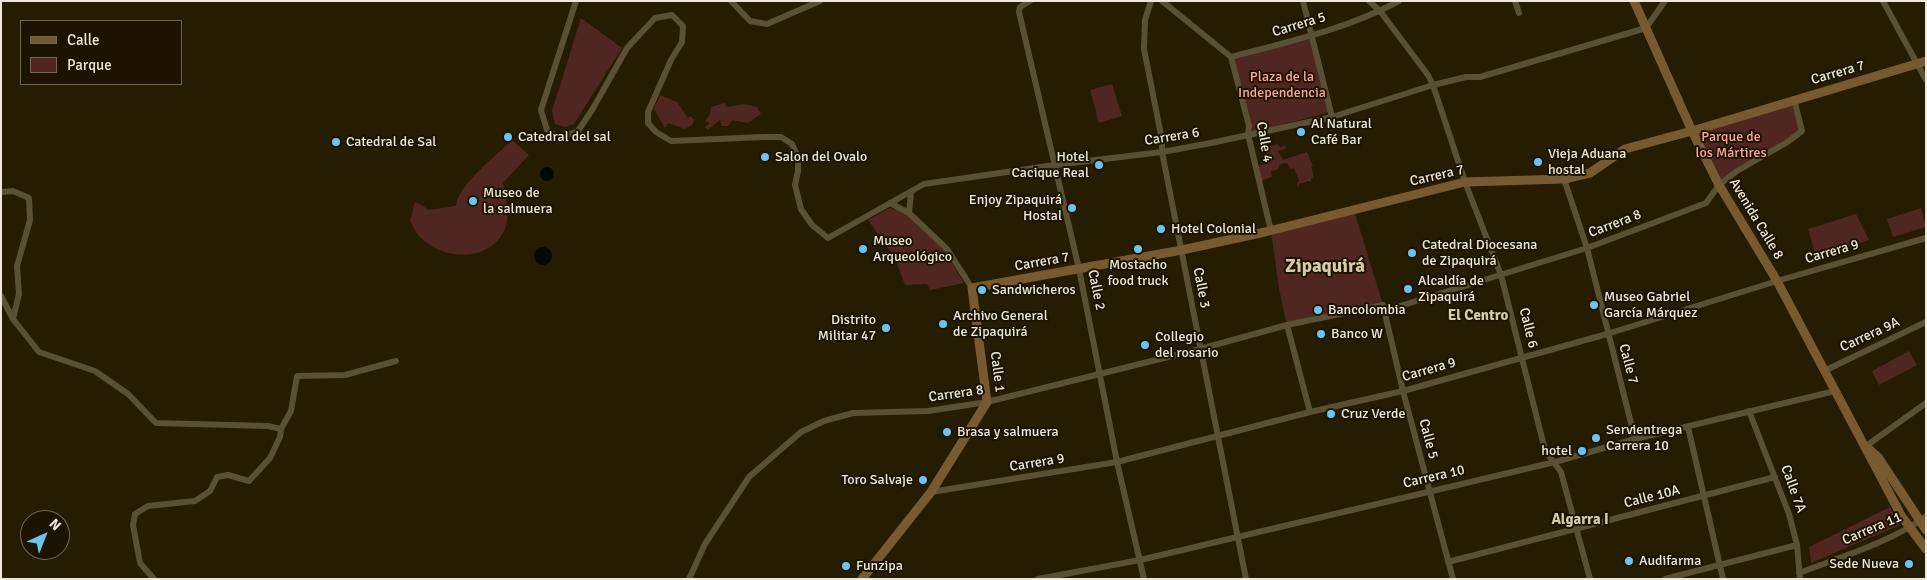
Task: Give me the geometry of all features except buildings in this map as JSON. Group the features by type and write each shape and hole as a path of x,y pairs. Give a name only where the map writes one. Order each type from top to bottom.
{"street":[{"name":"Carrera 6","path":"576,1 541,110 547,130 559,138 578,132 627,48 655,18 672,15 683,26 682,42 671,60 648,112 648,123 656,132 671,141 764,136 781,137 792,144 798,157 795,185 801,209 812,225 828,238 924,184 1162,152 1332,117 1433,85"},
{"path":"731,1 750,20 767,24 820,1"},
{"name":"Calle 2","path":"1030,1 1020,7 1019,12 1078,269 1144,579"},
{"name":"Calle 3","path":"1151,1 1145,20 1144,49 1162,140 1162,152 1246,579"},
{"path":"1162,1 1231,57"},
{"path":"1304,1 1332,117"},
{"name":"Calle 6","path":"1370,1 1428,75 1433,85 1465,182 1501,275 1544,446 1561,472 1590,579"},
{"name":"Carrera 5","path":"1231,57 1313,36 1380,12 1399,1"},
{"path":"1515,1 1519,13"},
{"name":"Avenida Calle 8","path":"1634,1 1692,131 1719,185 1778,281 1824,371 1866,446 1895,505 1926,549"},
{"path":"1433,85 1466,77 1480,77 1646,28 1665,1"},
{"path":"1883,1 1921,62 1926,80"},
{"name":"Calle 4","path":"1231,57 1249,126 1248,134 1271,230"},
{"name":"Carrera 7","path":"972,288 1182,250 1465,182 1564,179 1590,173 1625,149 1692,131 1921,62"},
{"name":"Carrera 8","path":"690,579 705,544 749,477 801,432 824,421 853,413 928,411 987,402 1200,349 1287,325 1383,308 1501,275 1587,248 1706,203 1719,185 1737,171 1786,143 1802,130 1794,99"},
{"name":"Calle 7","path":"1564,179 1587,248 1635,439"},
{"path":"1,192 13,191 29,198 30,220 16,266 19,294 13,319"},
{"path":"909,213 911,192"},
{"name":"Calle 1","path":"862,579 931,492 987,402 972,288 947,249 909,213 890,203"},
{"name":"Carrera 9","path":"931,492 1118,462 1310,412 1403,391 1522,356 1608,334 1778,281 1926,238"},
{"path":"1,296 13,319 39,352 95,371 128,394 156,422 268,426 281,429"},
{"name":"Calle 5","path":"1383,308 1453,579"},
{"name":"Carrera 9A","path":"1824,371 1926,322"},
{"path":"1287,325 1310,412"},
{"path":"154,579 140,563 133,525 135,514 148,506 195,501 210,491 217,477 228,475 249,481 270,458 280,437 281,429 291,410 297,376 345,375 396,361"},
{"name":"Carrera 10","path":"1038,579 1140,560 1555,462 1635,439 1835,391"},
{"path":"1866,446 1926,403"},
{"name":"Calle 7A","path":"1749,411 1789,514 1797,545 1799,576"},
{"path":"1688,427 1722,579"},
{"name":"Avenida Calle 8","path":"1866,446 1878,457 1922,518 1926,530"},
{"name":"Calle 10A","path":"1448,562 1776,477"},
{"name":"Carrera 11","path":"1799,576 1910,528 1922,518"},
{"path":"1665,579 1797,545"}],"green space":[{"path":"581,18 622,48 574,124 565,127 555,124 552,111"},
{"name":"Plaza de la Independencia","path":"1312,39 1331,112 1252,132 1234,58"},
{"path":"1112,84 1122,116 1099,123 1090,90"},
{"path":"660,95 677,102 688,118 690,116 694,120 692,125 685,129 668,123 665,128 654,109"},
{"name":"Parque de los Mártires","path":"1791,102 1801,130 1720,182 1695,129"},
{"path":"724,103 727,107 744,104 757,107 761,114 748,123 732,120 728,126 722,126 720,120 708,130 705,127 710,123 705,121 710,114 711,107"},
{"path":"512,140 529,155 503,183 507,219 505,229 498,240 489,248 478,253 466,255 441,251 420,237 410,221 415,202 429,210 456,206 458,198 470,180"},
{"path":"1277,144 1280,147 1285,145 1286,149 1278,151 1283,160 1307,152 1313,166 1311,166 1314,178 1311,179 1311,182 1299,184 1298,187 1297,183 1299,181 1294,168 1290,169 1287,163 1280,164 1279,169 1271,171 1272,177 1261,181 1257,166 1265,164 1262,156 1266,154 1264,148"},
{"path":"890,208 906,213 945,251 964,283 930,290 927,284 905,285 894,256 868,220"},
{"path":"1921,208 1926,227 1893,237 1887,219"},
{"path":"1354,210 1383,305 1287,325 1279,289 1271,231"},
{"path":"1856,214 1869,240 1817,260 1808,229"},
{"path":"1909,351 1917,365 1879,385 1872,371"},
{"path":"1890,507 1900,525 1811,563 1809,547"}],"shaded area":[{"path":"547,167 552,169 554,174 552,179 547,181 542,179 540,174 542,169"},
{"path":"543,247 549,250 552,256 549,262 543,265 537,262 534,256 537,250"}],"place":[{"name":"Al Natural Café Bar","path":"1301,132"},
{"name":"Catedral del sal","path":"508,137"},
{"name":"Catedral de Sal","path":"336,142"},
{"name":"Salon del Ovalo","path":"765,157"},
{"name":"Vieja Aduana hostal","path":"1538,162"},
{"name":"Hotel Cacique Real","path":"1099,165"},
{"name":"Museo de la salmuera","path":"473,201"},
{"name":"Enjoy Zipaquirá Hostal","path":"1072,208"},
{"name":"Hotel Colonial","path":"1161,229"},
{"name":"Museo Arqueológico","path":"863,249"},
{"name":"Mostacho food truck","path":"1138,249"},
{"name":"Catedral Diocesana de Zipaquirá","path":"1412,253"},
{"name":"Alcaldía de Zipaquirá","path":"1408,289"},
{"name":"Sandwicheros","path":"982,290"},
{"name":"Museo Gabriel García Márquez","path":"1594,305"},
{"name":"Bancolombia","path":"1318,310"},
{"name":"Archivo General de Zipaquirá","path":"943,324"},
{"name":"Distrito Militar 47","path":"886,328"},
{"name":"Banco W","path":"1321,334"},
{"name":"Collegio del rosario","path":"1145,345"},
{"name":"Cruz Verde","path":"1331,414"},
{"name":"Brasa y salmuera","path":"947,432"},
{"name":"Servientrega Carrera 10","path":"1596,438"},
{"name":"hotel","path":"1582,451"},
{"name":"Toro Salvaje","path":"923,480"},
{"name":"Audifarma","path":"1629,561"},
{"name":"Sede Nueva","path":"1909,564"},
{"name":"Funzipa","path":"846,566"}],"district":[{"name":"Zipaquirá","path":"1325,267"},
{"name":"El Centro","path":"1478,316"},
{"name":"Algarra I","path":"1580,520"}]}
